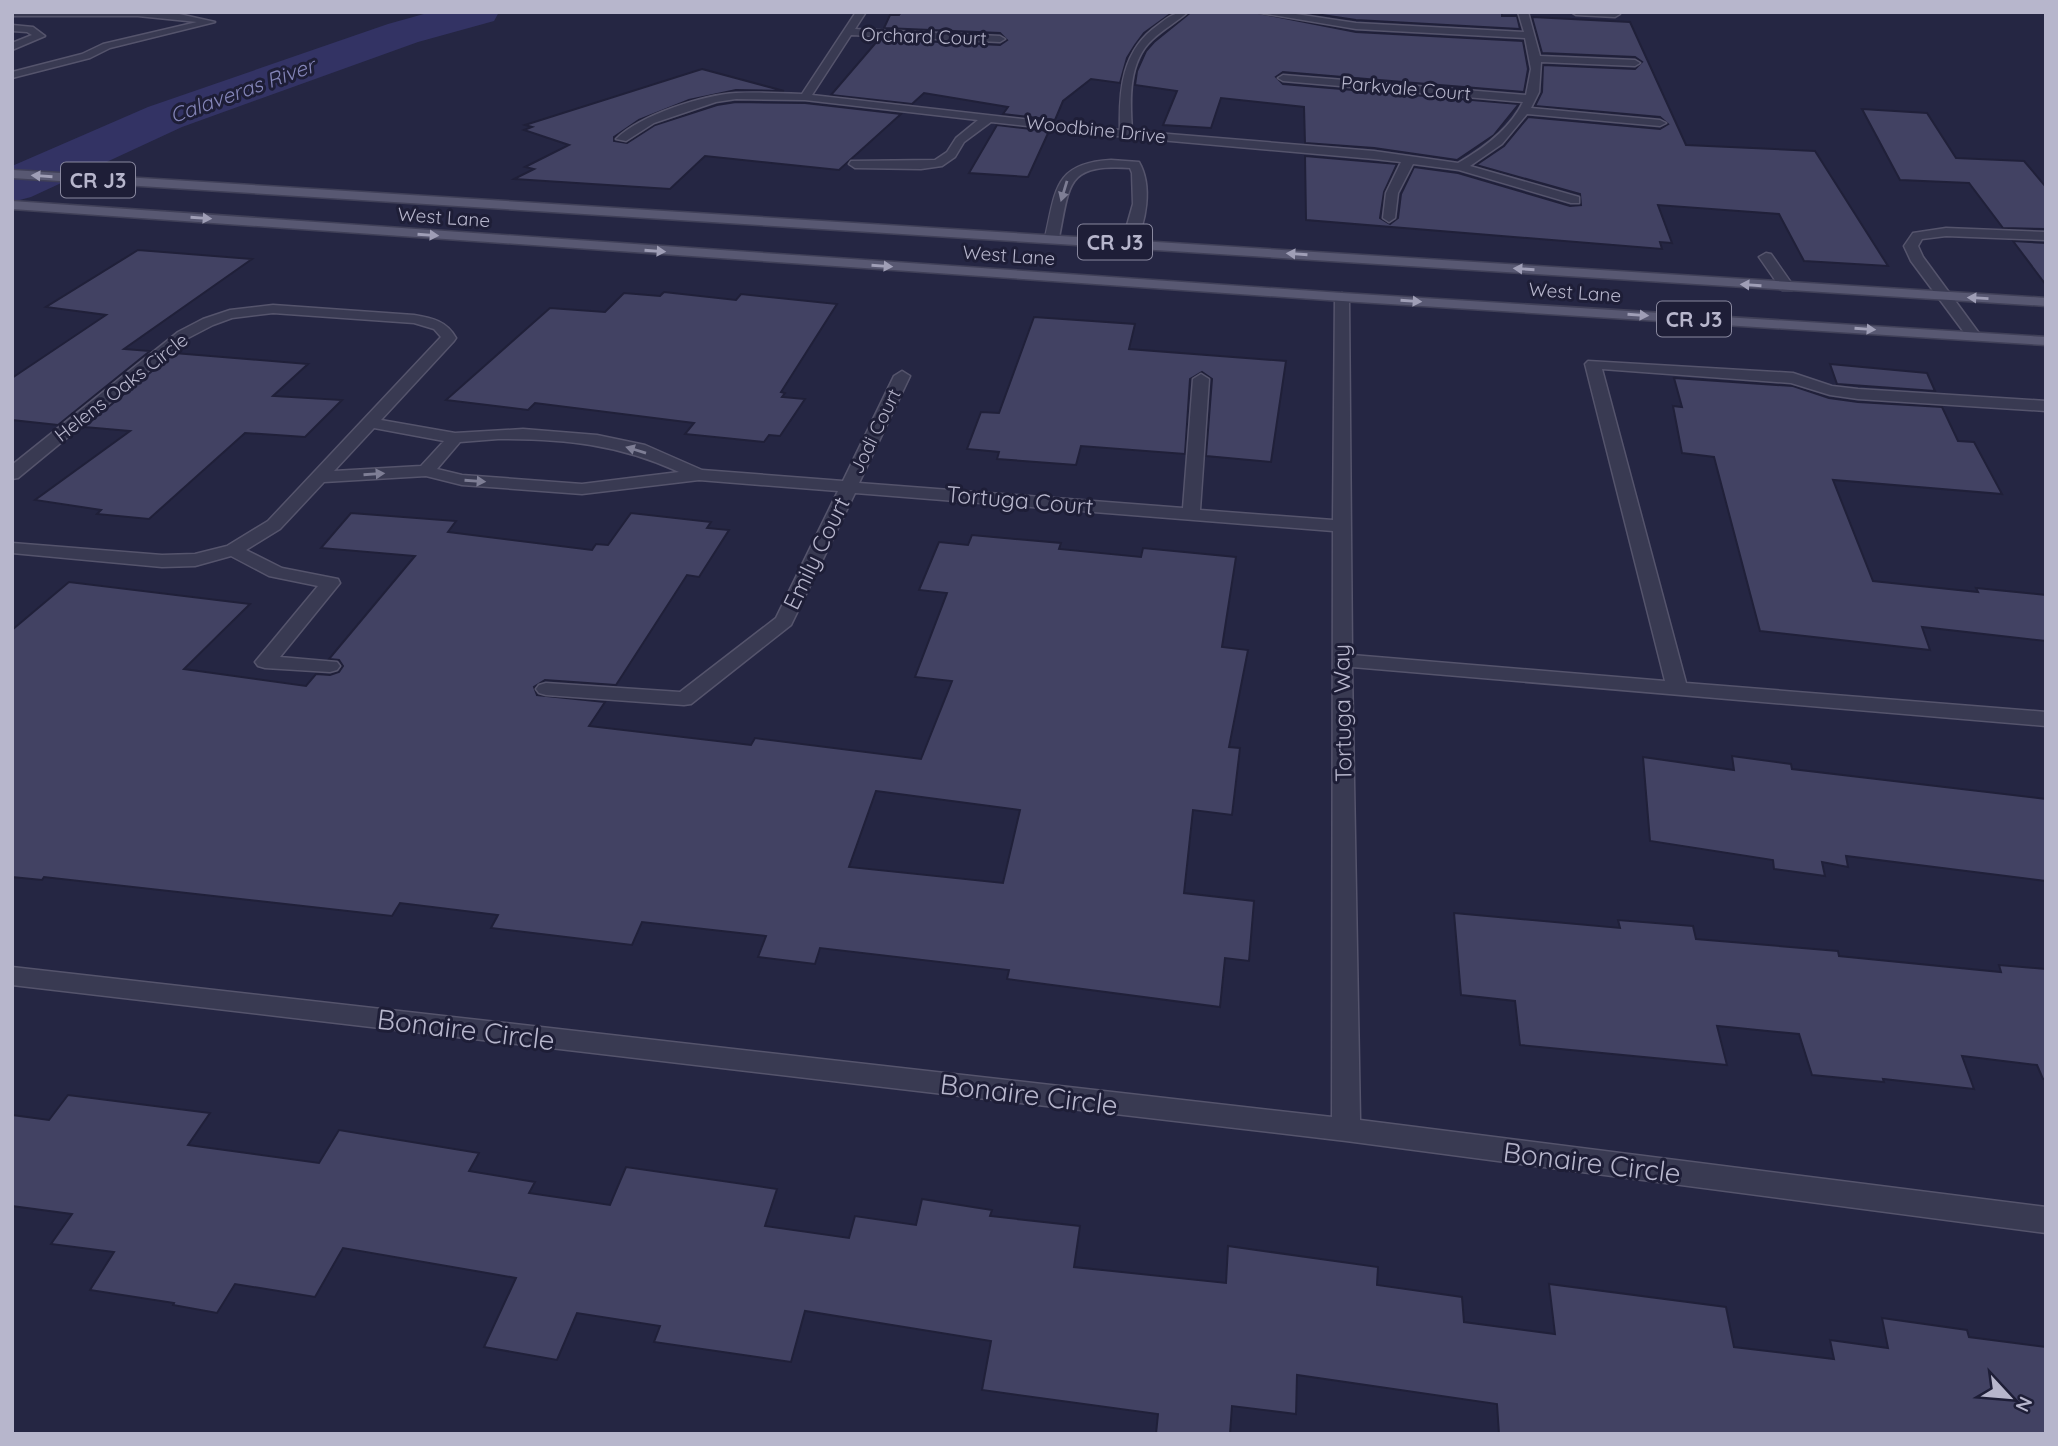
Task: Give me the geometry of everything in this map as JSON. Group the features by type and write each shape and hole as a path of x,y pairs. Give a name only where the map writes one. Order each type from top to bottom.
{"main road":[{"name":"West Lane","path":"12,174 2046,302"},
{"name":"West Lane","path":"12,205 1342,297 2046,341"}],"street":[{"path":"805,97 861,12"},
{"path":"1129,243 1138,216 1139,172 1139,154 1126,134 1125,108 1132,68 1139,47 1183,12"},
{"path":"1260,12 1356,26 1528,35"},
{"path":"1356,12 1356,26"},
{"path":"1460,167 1486,151 1527,105 1536,79 1535,59 1522,12"},
{"path":"1576,12 1615,14"},
{"path":"12,13 130,14 197,18 210,22 107,46 86,56 12,75"},
{"path":"29,30 60,14"},
{"path":"12,28 29,30 40,36 12,47"},
{"name":"Orchard Court","path":"848,32 1000,39"},
{"path":"1535,59 1635,63"},
{"name":"Parkvale Court","path":"1283,78 1527,105 1660,123"},
{"name":"Woodbine Drive","path":"622,139 650,121 714,99 736,96 805,97 1126,134 1335,151 1460,167 1575,200"},
{"path":"855,164 938,163 951,154 960,140 990,117"},
{"path":"1052,238 1069,176 1102,141 1126,134"},
{"path":"1082,164 1139,154"},
{"path":"1389,218 1392,193 1408,161"},
{"path":"1974,336 1916,258 1911,246 1918,236 1946,232 2046,236"},
{"path":"1766,257 1787,287"},
{"name":"Tortuga Way","path":"1342,297 1346,1130"},
{"name":"Helens Oaks Circle","path":"12,474 183,335 219,318 253,310 273,309 414,319 433,323 446,330 449,338 442,349 274,525 233,550 195,560 162,561 12,548"},
{"path":"1677,687 1593,364 1793,378 1830,390 1858,394 2046,405"},
{"name":"Jodi Court","path":"849,485 902,376"},
{"path":"1191,514 1201,379"},
{"path":"372,423 455,439"},
{"name":"Tortuga Court","path":"455,439 508,433 603,442 638,449 699,475"},
{"path":"321,477 426,471 455,439"},
{"name":"Tortuga Court","path":"426,471 462,480 582,489 699,475 1341,526"},
{"name":"Emily Court","path":"546,689 684,699 784,621 849,485"},
{"path":"233,550 276,572 331,583 265,662 330,666"},
{"path":"1342,660 2046,719"},
{"name":"Bonaire Circle","path":"12,975 1346,1130 2046,1220"}],"building":[{"path":"901,12 1173,12 1144,33 1135,45 1127,58 1120,83 1091,79 1063,101 1055,120 1003,114 1008,107 924,93 912,104 831,95 879,39 1000,45 1007,40 1000,33 884,28 890,15 899,15"},
{"path":"1191,12 1253,12 1356,32 1523,41 1528,69 1524,92 1283,72 1276,77 1283,84 1519,104 1494,135 1457,160 1374,148 1305,143 1304,107 1221,98 1211,128 1163,125 1177,91 1135,85 1137,71 1146,51 1154,42"},
{"path":"1302,12 1502,12 1502,16 1517,16 1520,29 1356,20"},
{"path":"1532,17 1630,22 1686,145 1815,151 1888,266 1804,261 1779,214 1658,205 1672,243 1660,242 1662,249 1306,220 1305,156 1397,164 1384,192 1380,218 1390,224 1398,218 1401,194 1414,167 1458,173 1570,206 1581,205 1580,194 1476,165 1504,146 1528,117 1660,129 1668,124 1660,117 1535,106 1542,92 1543,65 1635,69 1642,62 1635,57 1542,53"},
{"path":"702,69 784,91 736,90 689,100 639,120 614,137 614,141 627,143 655,125 717,105 736,102 805,103 901,114 839,170 705,156 670,189 514,179 534,169 525,167 569,145 524,130 532,127 525,125"},
{"path":"1862,109 1927,113 1956,158 2024,161 2046,187 2046,229 2003,228 1969,183 1900,180"},
{"path":"997,125 1049,131 1028,177 969,173"},
{"path":"2013,241 2046,243 2046,285"},
{"path":"138,250 252,259 124,349 150,351 58,425 12,420 12,378 106,315 46,307"},
{"path":"664,292 736,300 741,294 837,304 781,392 785,393 782,397 805,399 780,436 769,435 764,442 685,434 694,423 535,403 528,410 446,400 550,308 605,312 624,293 660,296"},
{"path":"1034,317 1135,324 1129,349 1286,361 1271,462 1206,456 1212,379 1202,372 1190,379 1185,454 1081,446 1076,465 997,459 999,452 967,449 981,412 999,413"},
{"path":"174,353 308,364 273,396 342,400 305,437 245,433 149,519 97,514 101,510 35,500 130,431 84,427"},
{"path":"1830,364 1927,373 1935,391 1837,384"},
{"path":"1674,378 1793,386 1829,398 1942,407 1958,441 1974,442 2002,494 1833,480 1873,581 1978,592 1976,588 2046,595 2046,641 1922,627 1930,650 1760,631 1714,457 1682,453 1673,406 1682,407"},
{"path":"351,513 456,521 448,532 592,550 596,544 608,545 631,513 711,522 707,528 729,530 699,577 687,575 616,685 545,680 534,687 537,695 605,702 589,726 751,745 755,738 921,759 952,681 915,677 947,593 919,590 939,542 968,545 972,535 1061,543 1059,549 1141,557 1143,548 1236,557 1222,647 1248,650 1229,747 1240,748 1232,815 1193,810 1184,893 1254,901 1249,961 1225,958 1220,1007 1007,979 1009,970 820,948 815,964 758,957 766,936 642,922 632,945 491,928 498,915 400,903 392,916 44,877 42,880 12,877 12,630 69,582 250,604 184,669 306,686 316,674 330,675 339,672 343,666 339,660 329,659 415,556 321,548","holes":["876,791 1020,810 1003,883 849,867"]},
{"path":"1732,756 1791,764 1792,769 2046,799 2046,881 1846,856 1848,867 1822,862 1825,876 1774,869 1773,860 1650,841 1643,757 1734,770"},
{"path":"1454,913 1620,928 1618,920 1693,926 1696,939 1838,951 1839,956 2001,972 1999,965 2046,969 2046,1079 2043,1079 2037,1065 1962,1056 1974,1089 1883,1079 1884,1082 1812,1075 1799,1034 1717,1026 1727,1065 1520,1045 1515,1001 1461,995"},
{"path":"68,1095 210,1113 188,1145 319,1163 339,1130 479,1153 469,1171 535,1182 529,1193 610,1205 626,1167 777,1189 765,1226 849,1238 855,1216 916,1225 922,1199 992,1210 990,1216 1080,1226 1074,1267 1226,1283 1228,1246 1378,1267 1377,1285 1462,1297 1464,1322 1555,1334 1549,1284 1726,1307 1734,1347 1834,1359 1830,1340 1888,1348 1882,1318 1967,1330 1969,1337 2046,1347 2046,1434 1499,1434 1497,1404 1297,1375 1296,1414 1232,1406 1230,1434 1156,1434 1158,1414 982,1390 991,1341 805,1311 791,1362 654,1342 660,1326 577,1313 557,1360 484,1347 516,1278 343,1248 315,1297 235,1284 217,1313 173,1305 174,1303 90,1290 114,1252 51,1244 72,1214 12,1206 12,1115 49,1120"}],"waterway":[{"name":"Calaveras River","path":"12,186 165,117 403,33 479,12"}]}
